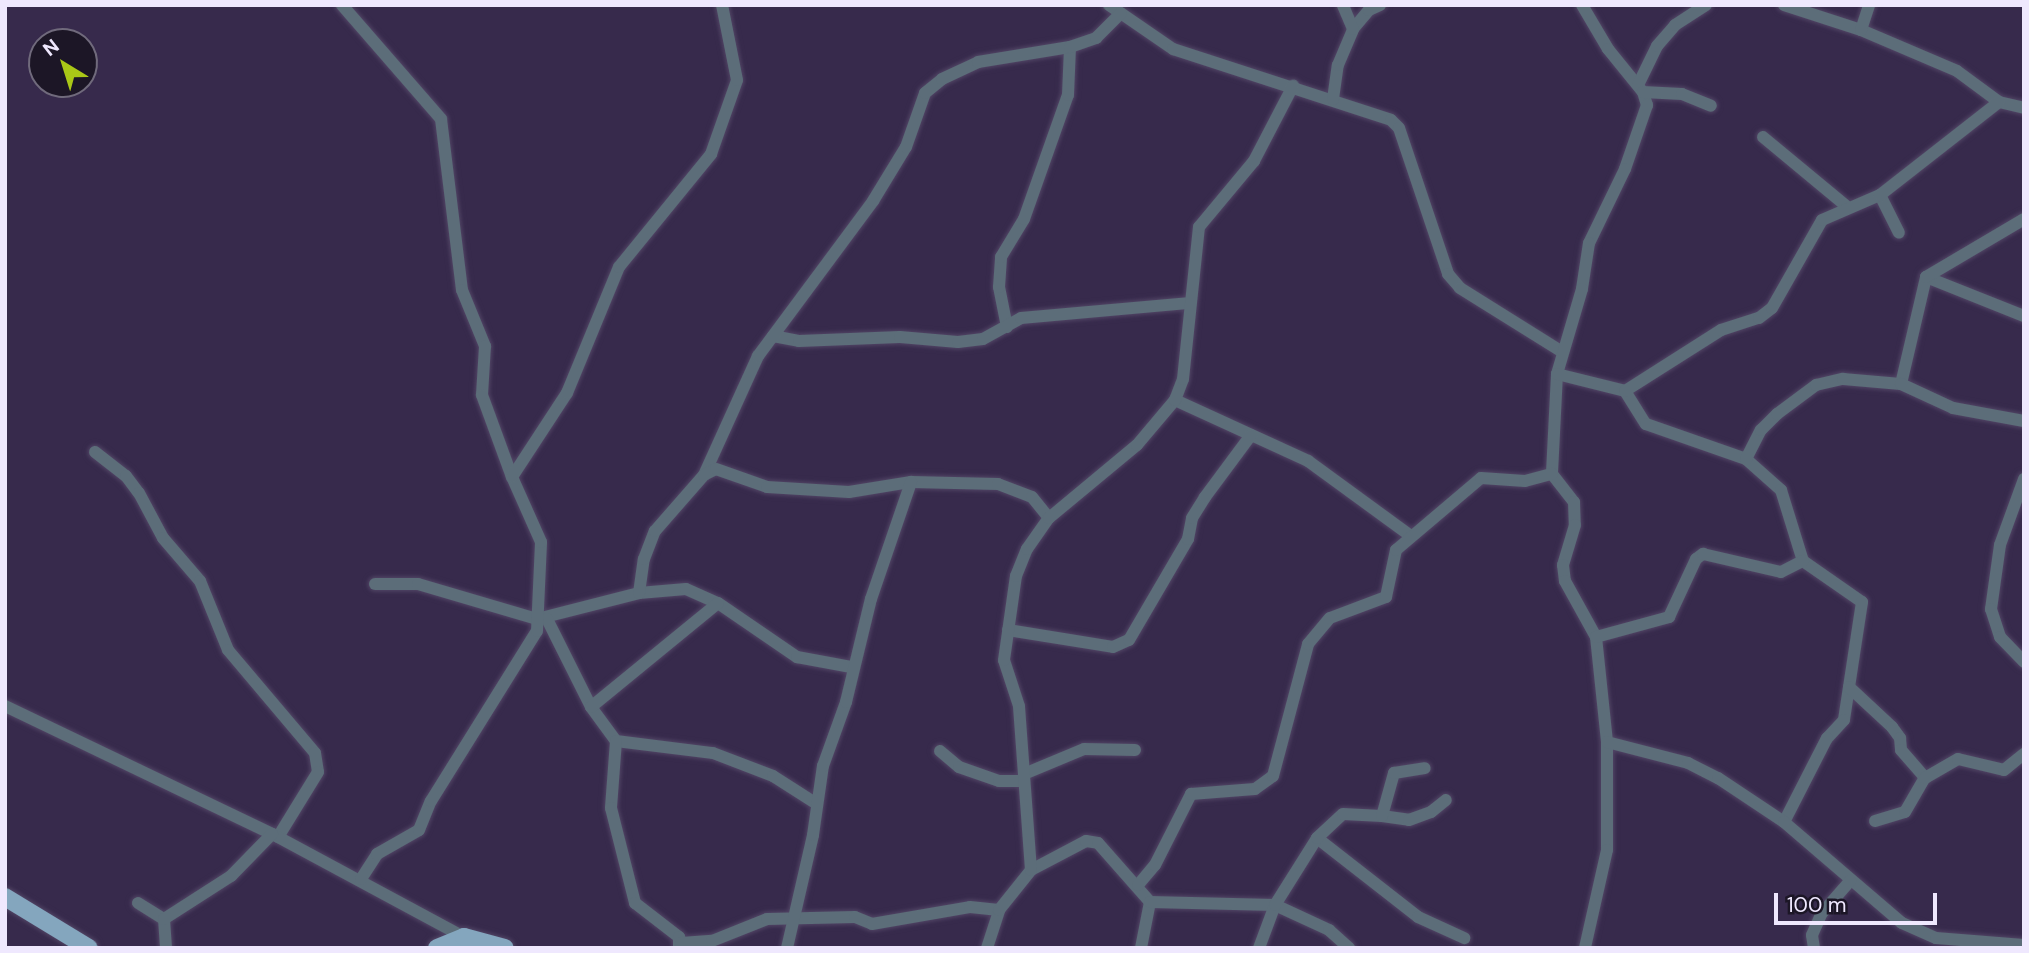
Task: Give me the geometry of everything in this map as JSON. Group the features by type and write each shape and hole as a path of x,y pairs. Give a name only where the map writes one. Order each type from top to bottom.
{"main road":[{"path":"5,897 89,948"},
{"path":"437,948 464,937 505,948"}],"street":[{"path":"342,5 440,119 462,290 485,346 482,394 512,478 541,542 542,619 537,631 431,801 419,830 390,843 361,879"},
{"path":"512,478 567,393 619,267 711,154 737,80 722,5"},
{"path":"1108,5 1173,49 1236,72 1293,86 1391,120 1399,128 1440,243 1441,258 1460,288 1561,351"},
{"path":"1343,5 1353,29"},
{"path":"1333,99 1338,65 1353,29 1369,10 1380,5"},
{"path":"1582,5 1608,50 1641,89 1647,105 1625,169 1589,243 1582,289 1561,351 1557,374 1552,474 1574,502 1576,525 1563,565 1565,581 1596,637 1607,741 1607,850 1585,948"},
{"path":"1641,89 1657,46 1675,25 1706,5"},
{"path":"1784,5 1861,30 1957,71 1999,102 2024,108"},
{"path":"1861,30 1869,5"},
{"path":"639,593 644,559 655,531 704,475 758,356 873,201 906,147 925,93 942,79 978,62 1070,47 1096,38 1121,13"},
{"path":"1007,327 999,286 1001,257 1024,219 1068,94 1070,47"},
{"path":"1031,870 1019,706 1004,660 1016,576 1027,549 1048,518 1137,445 1175,400 1183,379 1190,303 1203,217 1254,161 1293,86"},
{"path":"1641,89 1682,94 1711,106"},
{"path":"1625,391 1681,352 1772,308 1822,220 1846,206 1880,195 1999,102"},
{"path":"1763,138 1846,206"},
{"path":"1880,195 1899,233"},
{"path":"1901,384 1926,277 2024,219"},
{"path":"1926,277 2024,316"},
{"path":"773,336 799,341 900,337 958,342 983,339 1021,318 1190,303"},
{"path":"1557,374 1625,391 1646,424 1746,459 1781,490 1803,561 1862,602 1844,720 1827,738 1784,822"},
{"path":"1746,459 1761,430 1816,385 1843,379 1901,384 1954,408 2024,421"},
{"path":"1175,400 1308,461 1411,536"},
{"path":"1009,630 1113,647 1129,640 1188,539 1192,518 1251,435"},
{"path":"95,452 127,476 163,538 200,581 228,650 319,762 275,835 230,876 164,919"},
{"path":"704,475 716,470 766,487 849,492 911,482 1018,489 1032,496 1048,518"},
{"path":"1138,885 1155,865 1191,794 1255,789 1273,776 1308,644 1330,618 1386,597 1396,550 1482,478 1525,481 1552,474"},
{"path":"2024,479 2000,545 1991,609 2000,637 2024,662"},
{"path":"787,948 817,804 851,667 911,482"},
{"path":"1596,637 1669,617 1696,559 1703,554 1781,572 1803,561"},
{"path":"375,584 418,584 542,619 639,593 686,589 718,603 797,657 851,667"},
{"path":"590,707 718,603"},
{"path":"542,619 590,707 616,741 611,808 635,904 680,945 712,941 752,921 855,917 872,924 970,907 999,910"},
{"path":"1849,687 1892,727 1900,738 1901,750 1925,778"},
{"path":"5,706 275,835 361,879 464,937"},
{"path":"616,741 713,753 773,776 817,804"},
{"path":"1607,741 1688,763 1784,822 1886,913 1935,943 2024,945"},
{"path":"940,751 959,767 999,781 1024,777 1084,750 1136,750"},
{"path":"1875,821 1905,812 1925,778 1958,759 2004,770 2024,754"},
{"path":"1382,816 1394,773 1425,768"},
{"path":"1259,948 1275,905 1317,838 1343,814 1409,820 1431,812 1446,800"},
{"path":"1317,838 1418,917 1464,938"},
{"path":"987,948 999,910 1031,870 1086,841 1107,851 1150,902 1141,948"},
{"path":"1814,948 1812,935 1822,913 1850,881"},
{"path":"1150,902 1275,905 1328,930 1349,948"},
{"path":"138,903 164,919"},
{"path":"164,919 166,948"}]}
